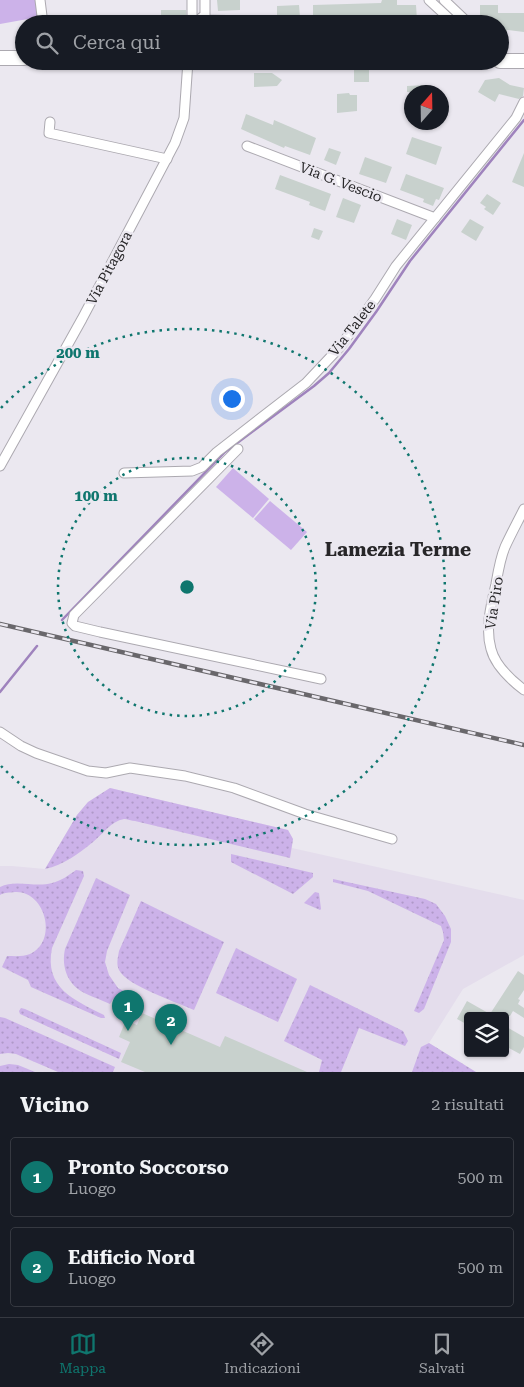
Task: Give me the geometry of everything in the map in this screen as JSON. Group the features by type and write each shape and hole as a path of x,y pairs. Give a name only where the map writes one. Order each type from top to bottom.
{"main road":[{"path":"0,58 15,58"},
{"path":"509,61 524,61"}],"street":[{"path":"40,0 42,15"},
{"path":"192,0 194,15"},
{"path":"205,0 205,15"},
{"path":"429,0 445,15"},
{"path":"444,0 460,15"},
{"name":"Via Pitagora","path":"0,466 82,318 175,143 184,118 187,70"},
{"name":"Via Talete","path":"198,469 306,383 339,348 375,299 396,266 516,118 524,102"},
{"path":"50,122 49,133 166,159"},
{"name":"Via G. Vescio","path":"246,146 435,218"},
{"path":"238,449 74,615 72,623 75,626 100,632 321,679"},
{"path":"124,473 192,471 198,469 208,479"},
{"name":"Via Piro","path":"524,509 502,557 489,614 488,637 491,651 500,666 514,683 524,690"},
{"path":"0,732 21,746 36,753 88,771 106,773 130,768 185,776 234,788 305,814 392,839"}],"shaded area":[{"path":"0,0 36,0 39,15 15,15 15,21 0,24"},
{"path":"233,468 269,499 253,518 216,487"},
{"path":"270,501 307,532 291,550 254,519"},
{"path":"110,788 288,830 293,839 292,848 524,900 524,955 463,989 429,1043 476,1072 0,1072 0,866 45,869 77,815 88,802"},
{"path":"110,788 288,830 293,839 290,858 124,819 111,825 93,842 70,859 45,869 77,815 88,802"},
{"path":"231,854 313,873 313,877 293,894 231,862"},
{"path":"76,870 83,871 84,876 52,948 51,962 53,973 57,983 72,998 104,1015 105,1018 101,1018 31,987 28,980 2,967 7,956 27,955 39,948 44,939 46,928 45,917 41,907 34,899 25,894 15,892 0,895 0,887 12,884 39,885 52,883"},
{"path":"96,878 130,895 107,951 105,962 109,975 118,988 135,997 131,1007 113,999 110,1004 89,995 74,985 67,976 64,960 65,949"},
{"path":"333,879 425,899 436,904 445,916 451,929 451,942 424,1009 419,1013 414,1011 444,940 441,926 368,891 333,882"},
{"path":"315,892 319,893 320,910 304,903"},
{"path":"141,901 224,942 194,1010 142,988 124,976 118,968 119,951"},
{"path":"236,948 297,979 278,1022 216,993"},
{"path":"310,985 403,1031 408,1041 405,1046 359,1028 341,1072 319,1072 322,1060 284,1041"},
{"path":"21,1008 121,1053 119,1059 20,1014"},
{"path":"0,1017 115,1067 113,1072 58,1072 16,1054 0,1054"},
{"path":"429,1043 476,1072 412,1072 421,1047"},
{"path":"18,1065 35,1072 0,1072 0,1066"}],"building":[{"path":"217,0 240,0 240,10 218,11"},
{"path":"382,0 397,0 397,5 416,5 417,15 313,15 313,5 381,3"},
{"path":"299,5 300,15 277,15 277,6"},
{"path":"480,5 498,5 498,13 524,13 524,32 509,30 509,15 480,15"},
{"path":"161,10 186,10 186,15 161,15"},
{"path":"354,70 369,70 369,82 354,82"},
{"path":"254,73 272,73 282,80 277,86 254,87"},
{"path":"499,78 510,85 524,88 523,96 519,99 499,94 495,102 478,92 485,80"},
{"path":"349,93 350,95 357,95 357,111 337,113 337,94"},
{"path":"246,114 273,125 274,120 316,138 310,155 285,146 284,148 241,129"},
{"path":"412,137 442,147 436,165 406,154"},
{"path":"329,148 341,152 336,165 324,160"},
{"path":"524,153 524,187 512,182"},
{"path":"365,157 392,167 386,183 359,174"},
{"path":"406,174 444,188 439,200 436,199 433,206 423,202 424,199 400,190"},
{"path":"280,175 331,194 325,211 309,205 310,202 275,189"},
{"path":"487,194 501,203 493,215 484,209 486,207 480,203"},
{"path":"343,198 361,205 354,223 336,217"},
{"path":"397,219 412,225 406,240 391,234"},
{"path":"470,219 484,227 476,241 461,232"},
{"path":"314,228 323,231 319,240 311,237"},
{"path":"518,971 524,975 524,990 518,999 520,1000 518,1004 524,1008 524,1018 513,1011 510,1016 509,1012 491,1012"},
{"path":"467,1001 486,1012 464,1012 464,1023 457,1019"},
{"path":"142,1013 220,1047 225,1036 307,1072 145,1072 121,1062 130,1042 119,1037 126,1020 137,1025"},
{"path":"509,1028 524,1037 524,1047 520,1054 509,1048"}],"waterway":[{"path":"62,620 225,452 329,373 376,312 410,261 524,120"},
{"path":"0,692 37,646"}],"railway":[{"path":"0,624 524,745"}],"place":[{"name":"Pronto Soccorso","path":"128,1031"},
{"name":"Edificio Nord","path":"171,1045"}],"district":[{"name":"Lamezia Terme","path":"398,549"}]}
